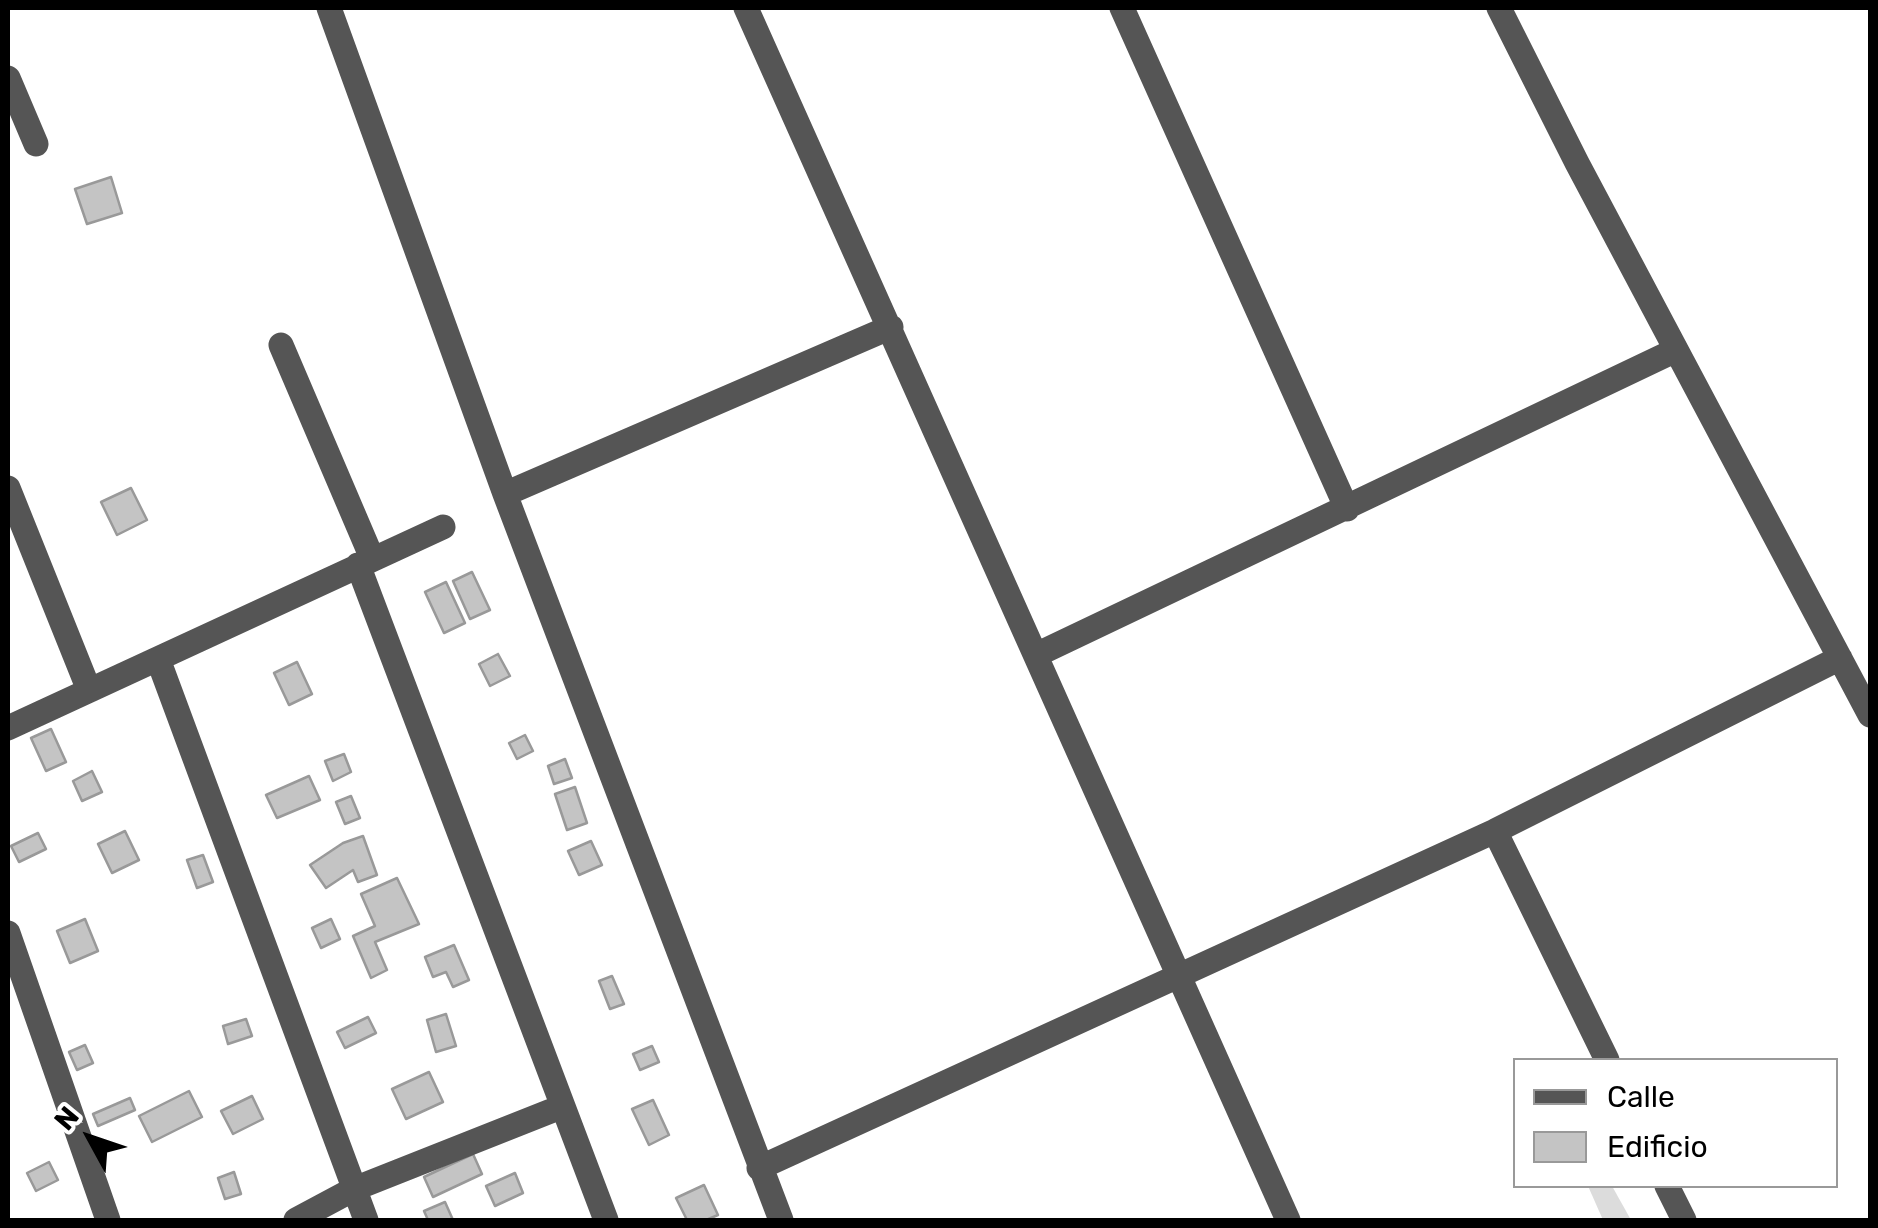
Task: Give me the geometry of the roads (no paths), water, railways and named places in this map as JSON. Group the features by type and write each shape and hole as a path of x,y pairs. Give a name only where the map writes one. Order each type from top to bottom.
{"street":[{"path":"328,8 505,494 780,1220"},
{"path":"746,8 1288,1220"},
{"path":"1122,8 1347,509"},
{"path":"1499,8 1870,715"},
{"path":"8,78 36,144"},
{"path":"505,494 891,327"},
{"path":"281,345 365,562 561,1107 606,1220"},
{"path":"1036,656 1676,350"},
{"path":"8,488 89,690"},
{"path":"8,728 443,526"},
{"path":"759,1168 1495,830 1840,658"},
{"path":"158,659 366,1220"},
{"path":"1495,830 1605,1058"},
{"path":"8,932 108,1220"},
{"path":"296,1220 354,1189 561,1107"},
{"path":"1668,1188 1684,1220"}]}
